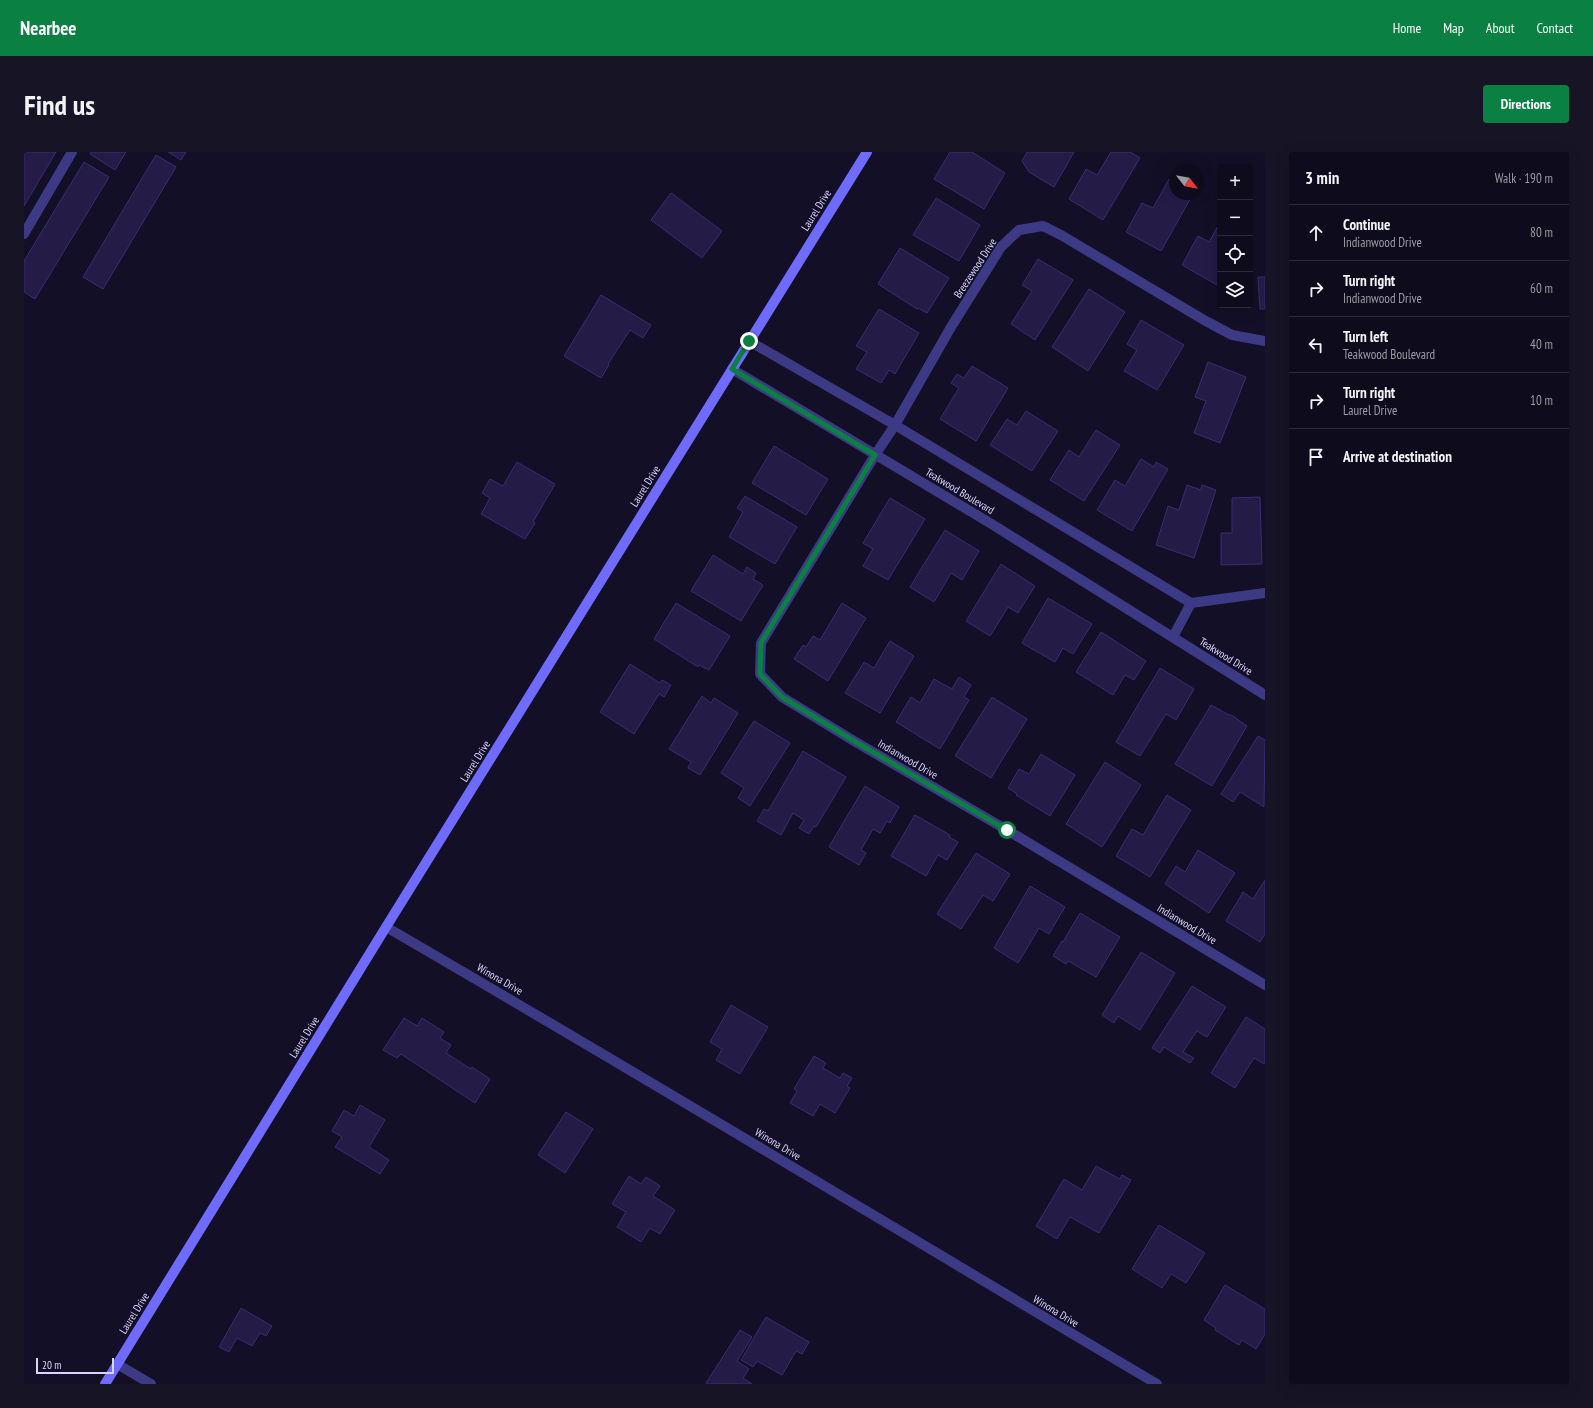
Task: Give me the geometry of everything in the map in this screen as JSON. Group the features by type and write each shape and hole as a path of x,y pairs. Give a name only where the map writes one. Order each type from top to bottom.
{"street":[{"path":"24,234 72,152"},
{"name":"Laurel Drive","path":"105,1384 386,927 867,152"},
{"name":"Breezewood Drive","path":"875,455 895,425 951,327 1001,247 1019,230 1043,226 1061,234 1204,320 1232,335 1265,341"},
{"name":"Teakwood Boulevard","path":"749,341 895,425 1191,603"},
{"name":"Teakwood Boulevard","path":"732,369 996,527 1174,637"},
{"name":"Indianwood Drive","path":"875,455 761,643 760,674 782,697 1265,985"},
{"path":"1174,637 1191,603 1265,593"},
{"name":"Teakwood Drive","path":"1174,637 1265,695"},
{"name":"Winona Drive","path":"386,927 589,1045 920,1244 1157,1384"},
{"path":"117,1364 151,1384"}],"building":[{"path":"24,152 56,152 24,206"},
{"path":"91,152 126,152 115,170 90,154"},
{"path":"168,152 186,152 181,160"},
{"path":"950,152 972,152 1005,173 984,209 934,179"},
{"path":"1027,152 1074,152 1054,187 1029,172 1022,161"},
{"path":"1111,152 1130,152 1140,158 1103,220 1069,199 1086,169 1097,175"},
{"path":"156,155 176,167 103,289 83,277"},
{"path":"84,162 109,177 35,299 24,292 24,261"},
{"path":"1169,179 1169,200 1190,200 1161,251 1126,232 1142,203 1153,208"},
{"path":"671,193 722,231 702,258 651,220"},
{"path":"936,198 980,225 959,261 913,235"},
{"path":"1217,227 1217,285 1182,265 1198,236 1209,242"},
{"path":"900,248 949,278 927,313 918,308 917,309 878,284"},
{"path":"1038,259 1073,280 1035,340 1011,324 1032,291 1022,285"},
{"path":"1258,277 1265,277 1265,309 1260,309"},
{"path":"1089,289 1125,312 1088,371 1052,347"},
{"path":"601,295 651,325 643,338 630,330 608,364 609,365 601,378 564,356"},
{"path":"879,309 919,333 895,374 889,370 881,383 856,369 867,352 856,346"},
{"path":"1141,320 1184,345 1157,390 1124,371 1137,350 1127,344"},
{"path":"1208,362 1246,377 1220,443 1194,433 1206,401 1195,397"},
{"path":"972,366 1008,388 976,441 940,419 959,388 951,383 957,374 964,378"},
{"path":"1026,411 1058,431 1032,471 990,445 1007,419 1017,425"},
{"path":"1096,430 1120,445 1084,501 1050,480 1069,450 1079,457"},
{"path":"774,446 828,479 806,515 752,483"},
{"path":"1141,459 1154,467 1156,462 1168,469 1132,531 1097,510 1115,480 1125,486"},
{"path":"517,462 555,484 525,539 481,514 490,498 482,493 490,479 503,486"},
{"path":"1187,485 1201,490 1202,485 1216,490 1194,558 1156,545 1168,506 1179,510"},
{"path":"745,496 797,527 775,564 729,537 743,512 737,508"},
{"path":"1260,497 1262,564 1221,565 1221,533 1232,533 1232,498"},
{"path":"890,498 925,519 888,580 863,566 873,549 863,543"},
{"path":"945,530 979,551 962,580 951,573 934,602 910,587"},
{"path":"713,555 743,574 747,567 756,573 753,579 763,585 741,621 691,591"},
{"path":"1001,564 1035,586 1018,613 1008,607 990,636 966,621"},
{"path":"1048,598 1092,624 1073,654 1063,648 1055,662 1022,643"},
{"path":"676,603 730,636 709,670 699,665 698,667 654,639"},
{"path":"842,603 866,618 828,681 794,659 803,645 806,647 813,636 820,640"},
{"path":"1101,632 1146,661 1134,680 1125,675 1113,695 1076,672"},
{"path":"890,641 914,656 880,713 845,693 864,662 874,668"},
{"path":"630,664 660,683 662,680 671,685 664,697 659,694 634,734 600,712"},
{"path":"1160,668 1194,689 1176,720 1166,714 1140,756 1116,742"},
{"path":"959,677 971,685 964,697 969,700 940,749 896,722 911,697 920,703 934,679 952,689"},
{"path":"702,696 711,703 714,698 738,713 700,775 688,768 691,762 669,749"},
{"path":"992,697 1027,719 991,778 955,756"},
{"path":"1211,705 1233,716 1247,726 1212,786 1175,764"},
{"path":"754,721 790,743 750,806 738,798 744,788 721,773"},
{"path":"1258,736 1265,740 1264,807 1240,792 1233,802 1221,794"},
{"path":"803,751 846,777 816,827 814,826 809,834 799,828 804,820 793,813 781,835 757,821 764,809 768,811"},
{"path":"1041,754 1075,775 1050,816 1016,795 1017,794 1008,788 1019,769 1029,774"},
{"path":"1105,762 1141,785 1102,847 1066,824"},
{"path":"865,786 899,807 890,823 887,821 880,833 873,829 861,850 866,853 859,865 829,847"},
{"path":"1167,795 1191,810 1150,877 1116,856 1132,829 1143,835"},
{"path":"915,815 950,835 949,837 958,842 947,860 938,855 926,876 891,856"},
{"path":"1198,850 1235,873 1209,913 1165,884 1176,866 1185,872"},
{"path":"976,853 1010,874 993,901 983,895 961,929 937,914"},
{"path":"1265,880 1265,934 1260,942 1226,921 1243,892 1253,899"},
{"path":"1030,886 1065,907 1049,934 1039,928 1018,963 994,948"},
{"path":"1080,913 1120,937 1096,977 1068,961 1066,964 1053,956"},
{"path":"1141,952 1175,973 1140,1030 1118,1016 1114,1023 1102,1015"},
{"path":"1192,986 1226,1007 1207,1037 1197,1031 1183,1052 1194,1058 1190,1063 1164,1047 1160,1053 1152,1048"},
{"path":"731,1005 768,1027 740,1074 716,1060 722,1049 710,1042"},
{"path":"1246,1017 1265,1029 1265,1062 1264,1064 1254,1058 1235,1088 1211,1073"},
{"path":"404,1018 417,1026 422,1018 444,1032 440,1038 451,1045 446,1053 490,1079 475,1103 401,1054 397,1058 383,1050"},
{"path":"814,1056 826,1063 823,1068 840,1078 843,1073 852,1078 847,1086 850,1088 835,1113 820,1104 813,1116 790,1103 797,1091 794,1089"},
{"path":"360,1105 385,1120 369,1147 389,1160 380,1174 335,1147 342,1137 332,1131 344,1110 354,1116"},
{"path":"566,1112 593,1129 565,1173 538,1155"},
{"path":"1096,1166 1120,1179 1122,1175 1131,1180 1099,1233 1070,1217 1057,1239 1036,1226 1064,1179 1082,1190"},
{"path":"629,1176 641,1184 646,1177 660,1186 653,1196 675,1210 660,1234 650,1228 641,1242 617,1227 626,1212 612,1204"},
{"path":"1159,1225 1205,1253 1186,1283 1171,1274 1162,1288 1132,1269"},
{"path":"1225,1285 1265,1309 1265,1334 1256,1349 1242,1340 1239,1345 1215,1330 1216,1328 1204,1320"},
{"path":"241,1308 272,1326 266,1336 260,1333 252,1346 237,1338 229,1352 219,1347"},
{"path":"766,1317 809,1342 802,1354 796,1351 782,1375 757,1361 753,1367 741,1360"},
{"path":"740,1330 752,1337 737,1361 749,1369 743,1378 752,1384 707,1384 706,1383"}],"route":[{"path":"749,341 732,369 875,455 761,643 760,674 782,697 854,741 1007,830"}]}
